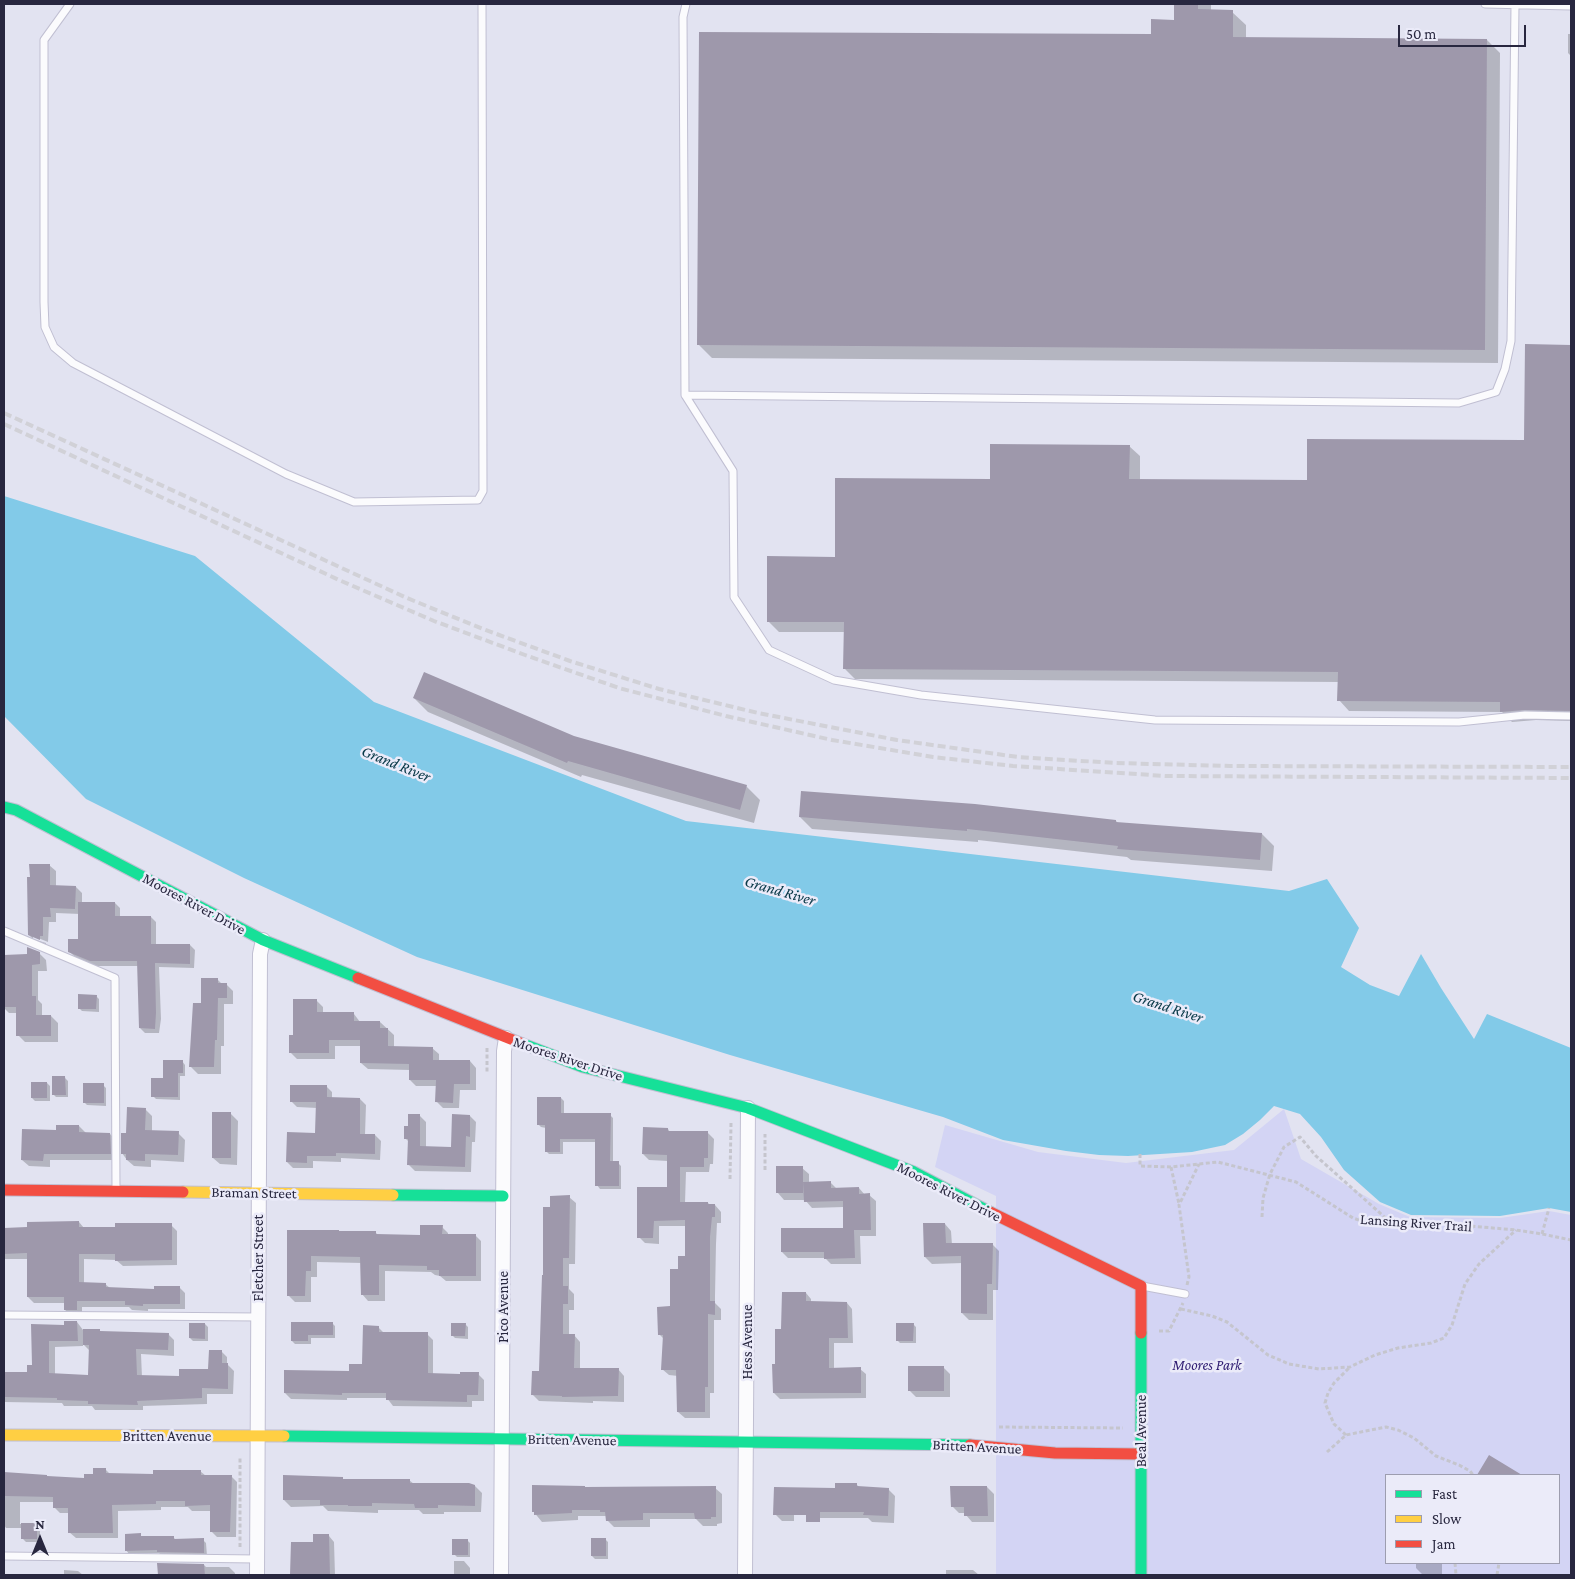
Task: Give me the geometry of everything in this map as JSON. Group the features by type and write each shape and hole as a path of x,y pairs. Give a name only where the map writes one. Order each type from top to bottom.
{"street":[{"name":"Moores River Drive","path":"4,807 16,810 263,940 583,1067 748,1108 914,1172 1002,1219 1141,1286"},
{"name":"Fletcher Street","path":"257,1575 260,954 263,940"},
{"name":"Pico Avenue","path":"501,1575 504,1051 506,1038"},
{"name":"Hess Avenue","path":"745,1575 748,1108"},
{"name":"Braman Street","path":"4,1190 504,1196"},
{"name":"Beal Avenue","path":"1141,1286 1141,1575"},
{"name":"Britten Avenue","path":"4,1435 258,1436 981,1445 1055,1453 1140,1454"}],"lane":[{"path":"70,4 44,40 44,302 45,326 54,347 73,363 277,470 354,502 478,500 483,491 482,4"},
{"path":"686,4 683,17 685,395 733,471 734,597 769,650 834,680 921,695 1155,720 1459,722 1525,715 1571,716"},
{"path":"1485,4 1571,6"},
{"path":"685,395 1460,403 1496,392 1505,369 1511,341 1515,5"},
{"path":"4,931 115,978 116,1192"},
{"path":"1141,1286 1185,1294"},
{"path":"4,1315 258,1317"},
{"path":"4,1556 257,1560"}],"path":[{"path":"1262,1217 1263,1198 1270,1174 1284,1147 1300,1137 1316,1156 1390,1222"},
{"name":"Lansing River Trail","path":"1140,1154 1140,1166 1171,1167 1218,1162 1270,1174 1296,1182 1353,1218 1364,1222 1425,1222 1516,1230 1571,1240"},
{"path":"1179,1205 1200,1164"},
{"path":"1141,1330 1169,1331 1181,1309 1189,1277 1179,1205 1171,1167"},
{"path":"1542,1234 1549,1208"},
{"path":"1346,1435 1334,1424 1325,1403 1334,1383 1350,1367 1374,1355 1398,1348 1431,1344 1444,1338 1452,1325 1464,1284 1479,1264 1516,1230"},
{"path":"1181,1309 1212,1316 1226,1322 1268,1355 1289,1364 1320,1369 1350,1367"},
{"path":"1327,1452 1346,1435 1386,1428 1398,1430 1414,1438 1436,1456 1459,1465 1472,1474"},
{"path":"240,1456 240,1559"}],"green space":[{"name":"Moores Park","path":"1284,1109 1301,1159 1379,1204 1410,1217 1500,1218 1549,1211 1571,1215 1571,1575 996,1575 996,1196 935,1167 945,1125 1038,1152 1126,1163 1234,1150"}],"water":[{"name":"Grand River","path":"4,496 195,556 374,702 686,821 1289,891 1327,879 1359,928 1341,967 1370,985 1399,996 1421,954 1474,1039 1487,1014 1571,1048 1571,1212 1549,1208 1500,1216 1411,1215 1380,1202 1344,1170 1321,1137 1300,1114 1274,1106 1243,1134 1225,1145 1192,1152 1128,1156 1099,1155 1003,1140 943,1117 730,1055 417,957 244,878 86,799 4,716"}],"building":[{"path":"1174,4 1198,4 1198,9 1233,10 1233,37 1487,39 1485,350 697,345 699,32 1151,34 1151,19 1174,20"},
{"path":"1525,344 1571,345 1571,711 1525,710 1500,712 1500,702 1337,701 1338,672 843,669 844,622 767,622 767,556 835,557 835,478 990,479 990,444 1130,445 1129,479 1307,480 1307,439 1524,440"},
{"path":"424,672 574,736 747,785 740,810 568,761 567,763 413,698"},
{"path":"801,791 975,804 1116,820 1116,822 1262,833 1260,860 1117,849 1118,846 967,829 967,831 799,817"},
{"path":"29,864 50,864 50,885 76,886 75,909 50,908 51,917 43,917 43,936 40,936 40,940 28,935 27,877 30,877"},
{"path":"78,902 115,902 115,916 151,916 151,944 190,944 190,964 155,963 155,1029 139,1028 137,961 90,961 68,952 68,939 78,939"},
{"path":"27,947 40,952 40,964 32,965 32,996 36,996 36,1015 51,1015 51,1036 16,1036 16,1007 4,1007 4,955 27,954"},
{"path":"201,978 218,978 218,983 227,983 227,998 218,998 214,1067 189,1067 193,1003 201,1003"},
{"path":"78,994 97,995 96,1009 78,1009"},
{"path":"293,999 317,999 317,1012 354,1012 354,1021 380,1021 380,1028 388,1028 388,1046 433,1047 433,1060 470,1060 470,1084 454,1084 453,1103 435,1102 436,1080 409,1080 409,1064 360,1063 360,1040 329,1040 329,1053 289,1053 289,1035 293,1035"},
{"path":"163,1060 183,1060 183,1073 178,1073 178,1097 151,1097 151,1078 163,1078"},
{"path":"52,1076 65,1076 66,1095 52,1095"},
{"path":"31,1082 47,1082 47,1098 31,1098"},
{"path":"83,1083 104,1083 104,1103 83,1103"},
{"path":"290,1085 327,1085 327,1097 360,1098 360,1134 375,1134 375,1154 336,1153 336,1156 307,1156 307,1163 286,1162 287,1132 315,1133 316,1102 290,1102"},
{"path":"537,1097 561,1097 561,1113 611,1113 610,1161 619,1161 619,1186 595,1186 595,1139 560,1139 560,1152 545,1152 545,1125 537,1125"},
{"path":"127,1107 146,1108 145,1130 179,1131 178,1155 145,1154 145,1161 126,1160 126,1154 121,1154 121,1133 126,1133"},
{"path":"212,1112 231,1112 231,1158 212,1158"},
{"path":"408,1114 420,1114 420,1146 451,1147 452,1114 470,1115 470,1137 466,1136 465,1167 407,1165 408,1139 404,1139 404,1126 408,1126"},
{"path":"56,1125 79,1125 79,1132 110,1133 111,1154 44,1154 43,1161 21,1160 22,1129 56,1130"},
{"path":"643,1127 668,1128 668,1131 708,1131 708,1158 704,1158 704,1167 680,1167 680,1202 708,1202 708,1204 715,1204 715,1217 712,1217 710,1237 710,1301 715,1301 715,1315 708,1314 708,1387 705,1387 705,1412 677,1412 676,1370 661,1370 663,1335 658,1335 657,1307 670,1306 670,1269 678,1269 678,1256 685,1256 685,1220 654,1221 653,1238 637,1238 637,1187 667,1187 667,1155 642,1154"},
{"path":"776,1166 803,1166 803,1193 776,1193"},
{"path":"831,1181 831,1188 859,1187 859,1194 870,1193 871,1230 854,1230 855,1258 824,1259 824,1252 781,1252 781,1228 843,1228 843,1201 804,1202 803,1182"},
{"path":"570,1195 569,1258 563,1258 563,1286 568,1286 568,1304 563,1304 563,1334 575,1334 574,1368 619,1368 618,1396 562,1397 531,1395 532,1371 539,1371 543,1275 543,1207 550,1207 550,1196"},
{"path":"79,1221 79,1227 115,1227 115,1223 172,1223 172,1260 115,1261 115,1254 79,1254 79,1282 106,1283 106,1287 154,1289 154,1286 180,1286 180,1304 143,1304 143,1306 125,1305 125,1301 77,1301 77,1310 64,1310 64,1297 27,1297 27,1253 4,1254 4,1228 27,1227 27,1222"},
{"path":"923,1223 945,1223 946,1243 993,1243 992,1284 987,1284 987,1314 961,1313 961,1256 924,1257"},
{"path":"420,1225 443,1225 442,1234 476,1234 476,1276 439,1276 439,1270 427,1270 427,1266 379,1265 379,1295 361,1295 360,1257 311,1256 311,1271 306,1271 305,1296 287,1296 287,1230 376,1231 376,1234 420,1235"},
{"path":"782,1292 806,1292 806,1301 847,1302 848,1338 829,1338 829,1368 861,1367 861,1393 773,1393 772,1364 775,1364 775,1329 781,1329"},
{"path":"64,1321 77,1321 78,1341 49,1341 49,1373 88,1375 89,1345 83,1345 83,1329 169,1333 168,1350 136,1349 137,1375 179,1376 179,1369 208,1369 209,1350 222,1350 222,1363 228,1363 228,1389 202,1388 202,1398 137,1401 138,1405 88,1404 88,1401 57,1400 57,1398 4,1397 4,1372 27,1372 27,1365 32,1365 31,1324 64,1325"},
{"path":"291,1322 333,1322 333,1335 308,1335 308,1341 291,1341"},
{"path":"189,1323 205,1323 205,1339 189,1338"},
{"path":"451,1323 466,1323 465,1336 451,1336"},
{"path":"896,1323 914,1323 913,1341 896,1341"},
{"path":"363,1325 379,1326 379,1332 428,1332 428,1373 460,1374 460,1372 479,1372 478,1395 467,1395 467,1402 386,1400 386,1393 342,1393 342,1395 284,1393 284,1370 349,1371 349,1364 362,1364"},
{"path":"908,1366 944,1366 944,1391 908,1391"},
{"path":"1489,1455 1520,1474 1478,1474"},
{"path":"93,1468 106,1468 106,1473 153,1474 153,1470 201,1470 201,1475 232,1475 230,1532 210,1532 210,1505 185,1506 185,1501 156,1501 156,1504 112,1505 113,1533 68,1533 68,1508 53,1508 53,1497 4,1496 4,1472 84,1478 84,1474 93,1474"},
{"path":"283,1475 343,1477 343,1479 410,1479 410,1483 469,1483 475,1485 475,1506 438,1505 438,1508 415,1508 414,1504 372,1503 372,1506 348,1506 320,1505 320,1500 283,1500"},
{"path":"835,1483 857,1483 857,1486 889,1488 888,1516 863,1515 864,1512 820,1512 820,1522 806,1522 806,1515 773,1515 774,1487 835,1488"},
{"path":"532,1485 585,1487 716,1486 716,1517 711,1517 711,1519 695,1519 694,1513 643,1513 643,1520 606,1521 605,1512 600,1512 600,1510 572,1510 572,1513 534,1515 534,1512 532,1512"},
{"path":"950,1486 987,1486 988,1516 964,1516 964,1507 951,1507"},
{"path":"21,1523 37,1523 37,1539 21,1539"},
{"path":"141,1533 141,1536 174,1536 174,1539 204,1538 204,1553 157,1552 157,1550 125,1551 125,1534"},
{"path":"313,1534 329,1534 330,1575 290,1575 291,1542 313,1542"},
{"path":"591,1538 606,1538 606,1556 591,1556"},
{"path":"452,1539 468,1539 468,1555 452,1555"},
{"path":"157,1563 204,1564 205,1575 158,1575"}],"railway":[{"path":"4,413 407,598 483,629 570,661 659,689 758,713 897,740 1018,757 1115,763 1230,766 1571,767"},
{"path":"4,424 339,580 434,621 619,688 726,716 832,740 933,757 1013,766 1166,776 1571,778"}],"traffic: fast":[{"path":"4,807 16,810 263,940 358,978"},
{"path":"523,1044 583,1067 748,1108 914,1172 990,1212"},
{"path":"393,1195 503,1196"},
{"path":"1141,1333 1141,1575"},
{"path":"284,1436 970,1445"}],"traffic: slow":[{"path":"183,1192 393,1195"},
{"path":"4,1435 284,1436"}],"traffic: jam":[{"path":"358,978 523,1044"},
{"path":"4,1190 183,1192"},
{"path":"990,1212 1141,1286 1141,1333"},
{"path":"970,1445 1055,1453 1140,1454"}]}
